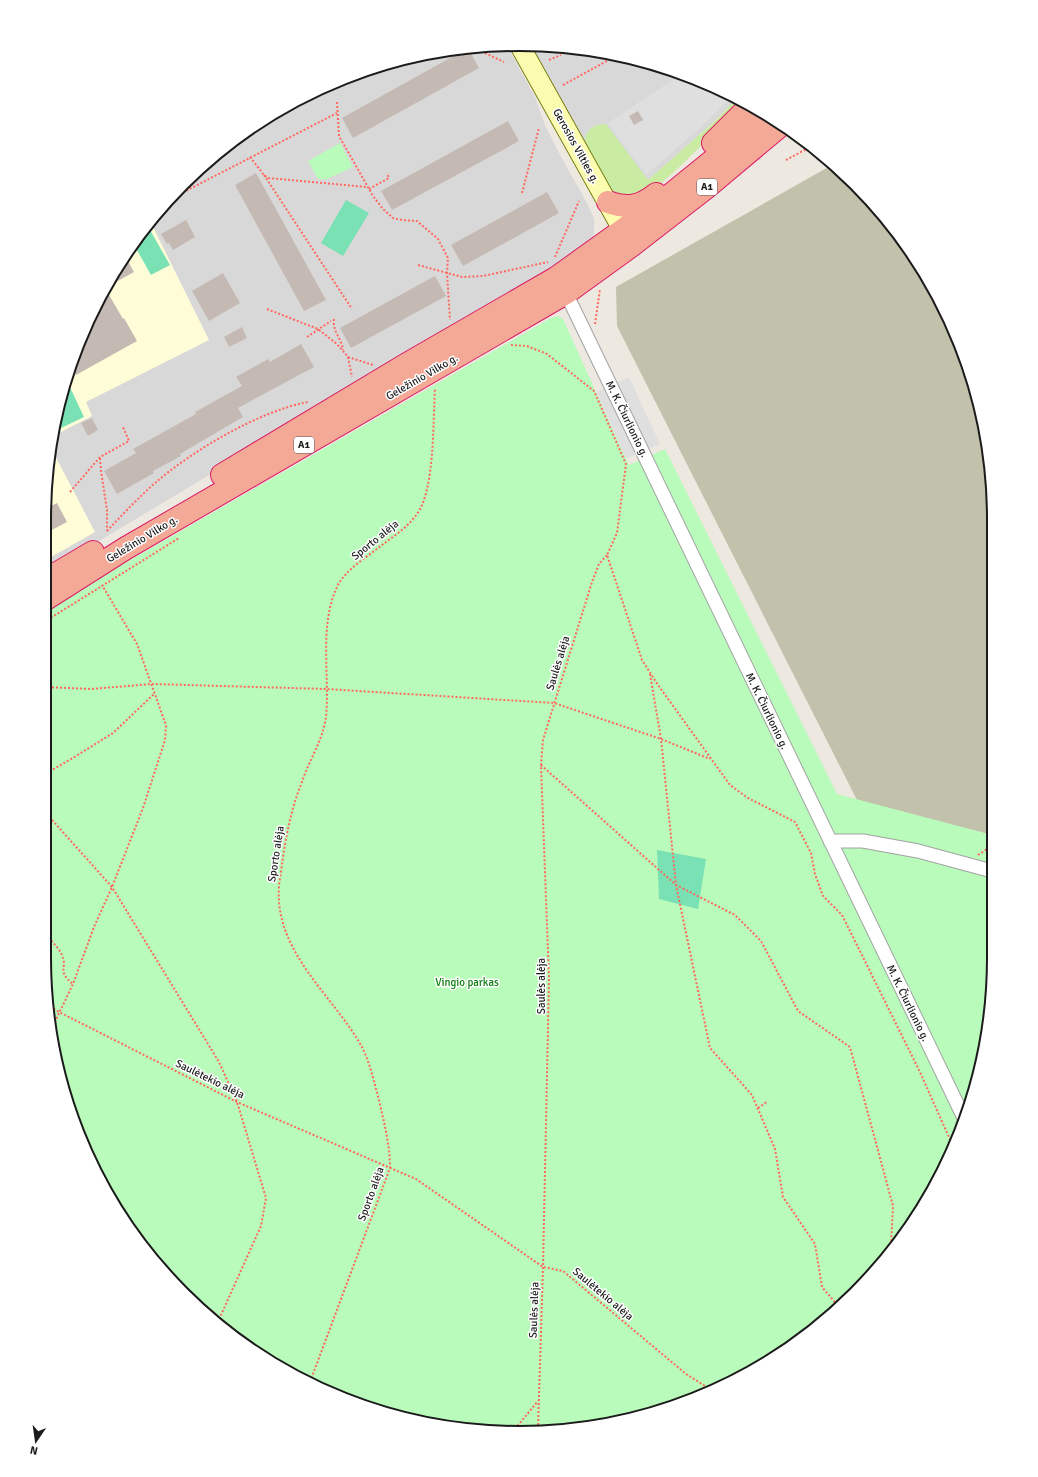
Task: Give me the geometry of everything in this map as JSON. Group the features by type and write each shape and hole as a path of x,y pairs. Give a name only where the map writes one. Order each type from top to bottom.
{"highway":[{"path":"608,202 636,206 643,203 662,189 718,138 746,110"},
{"name":"Geležinio Vilko g.","path":"51,596 133,544 568,299 659,204 717,157 761,119"},
{"name":"Geležinio Vilko g.","path":"51,577 414,360 627,238 713,182 777,129"},
{"path":"662,189 717,157"}],"main road":[{"name":"Gerosios Vilties g.","path":"523,51 627,238"}],"street":[{"name":"M. K. Čiurlionio g.","path":"568,299 961,1111"},
{"path":"830,841 863,841 918,851 987,870"}],"path":[{"path":"484,52 504,62"},
{"path":"549,60 561,55"},
{"path":"563,85 609,60"},
{"path":"337,102 339,136 368,188 383,209 393,218 417,221 438,239 448,258 446,273 450,324"},
{"path":"185,191 337,113"},
{"path":"522,193 539,128"},
{"path":"786,160 806,149"},
{"path":"250,157 264,175 352,309"},
{"path":"264,175 268,178 368,188 389,178 387,173"},
{"path":"418,265 462,277 483,276 553,261 579,201"},
{"path":"592,346 601,284"},
{"path":"267,309 318,329 338,344 348,357 352,379"},
{"path":"334,319 336,332 343,345 343,351"},
{"path":"307,337 331,321"},
{"name":"Saulės alėja","path":"504,345 527,346 547,354 594,391 626,464 617,533 607,555 599,564 592,582 543,740 541,765 550,979 538,1425"},
{"path":"348,357 375,365"},
{"name":"Sporto alėja","path":"312,1378 390,1168 390,1151 372,1073 362,1048 350,1028 296,955 287,936 281,914 278,888 289,822 302,781 321,737 326,718 326,640 330,610 336,589 346,574 403,529 417,514 425,500 428,484 435,387"},
{"path":"100,457 107,510 106,531 155,483 198,451 253,420 295,405 310,402"},
{"path":"70,492 100,457 129,441 123,428"},
{"path":"607,555 642,660 711,760 730,785 748,798 795,822 811,853 814,874 823,896 842,915 919,1070 950,1139"},
{"path":"51,618 102,586 137,644 166,725 165,740 143,808 94,927 73,984 55,1021"},
{"path":"650,672 661,738 676,885 710,1048 752,1095 776,1149 783,1197 815,1244 822,1287 835,1303"},
{"path":"51,687 91,689 152,684 326,689 554,703 661,738 711,760"},
{"path":"51,770 112,733 155,693"},
{"path":"541,765 676,885 735,915 761,940 798,1010 850,1047 893,1206 891,1241"},
{"path":"51,819 112,886 219,1062 238,1102 266,1198 261,1226 220,1318"},
{"path":"51,941 62,956 65,977 73,984"},
{"name":"Saulėtekio alėja","path":"54,1009 238,1102 416,1179 543,1266 563,1271 686,1374 706,1387"},
{"path":"758,1108 768,1101"},
{"path":"518,1426 539,1400"}],"shaded area":[{"path":"510,51 535,97 545,125 594,219 594,234 590,243 575,257 374,370 221,468 51,570 52,488 55,458 67,398 76,369 99,312 114,285 130,259 167,210 210,167 234,148 259,130 312,99 369,76 398,67 458,55"},
{"path":"533,51 580,55 640,67 698,87 733,103 716,120 648,180 606,124 596,125 590,130 584,144"},
{"path":"675,78 728,100 700,128 646,175 608,123"},
{"path":"828,167 871,210 908,259 939,312 962,369 971,398 983,458 987,519 987,834 857,800 617,326 616,287"},
{"path":"153,227 209,340 86,402 92,416 59,433 67,398 76,369 99,312 130,259"},
{"path":"629,377 660,444 626,459 596,392"},
{"path":"55,456 95,532 51,557 52,488"}],"green space":[{"path":"733,103 741,107 675,171 645,197 616,198 584,144 586,135 590,129 597,125 606,124 648,180 716,120"},
{"path":"340,143 353,167 327,179 318,179 308,161"},
{"path":"346,200 369,213 343,256 321,243"},
{"path":"150,231 170,265 151,275 137,250"},
{"name":"Vingio parkas","path":"558,316 563,319 629,465 665,449 837,794 987,834 986,989 978,1049 971,1079 962,1108 939,1165 908,1218 890,1243 871,1267 828,1310 779,1347 753,1363 726,1378 669,1401 640,1410 580,1422 550,1425 488,1425 428,1417 369,1401 312,1378 259,1347 210,1310 167,1267 130,1218 99,1165 76,1108 67,1079 55,1019 52,989 51,607 551,318"},
{"path":"70,388 84,417 60,429"},
{"path":"657,850 706,859 698,909 659,899"}],"building":[{"path":"471,54 479,68 353,138 342,118 454,56"},
{"path":"638,111 643,120 634,125 629,116"},
{"path":"508,121 519,141 392,210 381,191"},
{"path":"256,173 326,300 304,311 235,185"},
{"path":"547,192 559,213 463,266 451,245"},
{"path":"186,220 195,237 173,250 161,234"},
{"path":"128,262 134,272 116,282"},
{"path":"223,273 240,303 209,321 192,291"},
{"path":"435,276 446,296 351,348 340,328"},
{"path":"109,294 137,341 76,375 75,373 76,369 87,340 99,312"},
{"path":"242,327 247,338 229,347 224,337"},
{"path":"301,344 314,367 238,408 243,417 180,454 181,456 153,471 154,473 117,494 104,471 136,453 133,449 196,414 195,412 242,386 236,377 268,359 270,362"},
{"path":"92,418 98,430 88,436 81,423"},
{"path":"57,503 67,522 51,530 51,519 51,506"}]}
